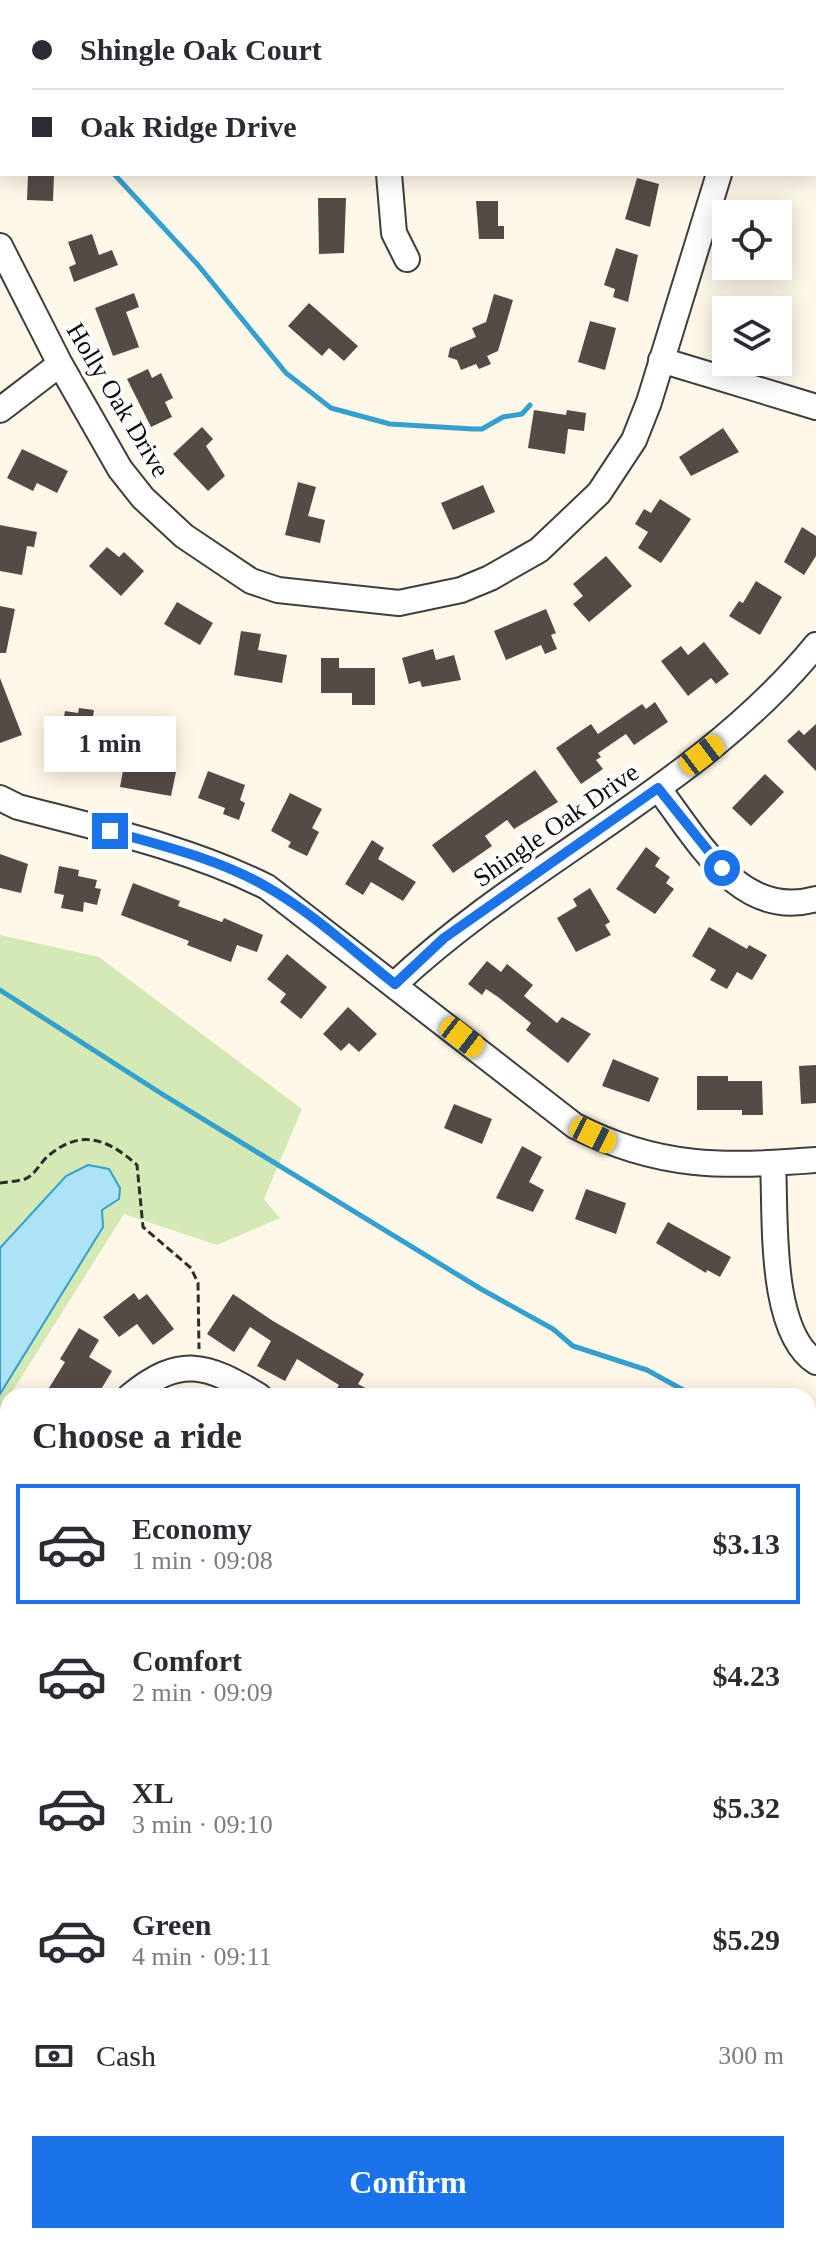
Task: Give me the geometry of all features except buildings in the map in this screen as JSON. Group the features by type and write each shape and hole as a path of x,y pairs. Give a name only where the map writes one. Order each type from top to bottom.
{"street":[{"path":"389,176 394,233 407,259"},
{"name":"Holly Oak Drive","path":"0,246 60,364 120,469 143,498 218,560 251,581 278,590 399,603 461,590 490,578 539,550 599,493 634,440 718,176"},
{"path":"661,360 816,407"},
{"path":"0,410 60,364"},
{"name":"Shingle Oak Drive","path":"395,984 444,938 724,739 789,677 816,645"},
{"path":"658,788 707,852 745,891 770,903 796,905 816,899"},
{"path":"0,798 232,869 300,909 575,1126 610,1143 643,1155 689,1162 816,1160"},
{"path":"773,1163 784,1306 791,1333 816,1362"},
{"path":"139,1388 152,1377 179,1367 206,1369 241,1388"}],"path":[{"path":"0,1183 28,1178 49,1155 73,1142 99,1138 121,1150 137,1165 143,1227 191,1268 198,1283 199,1357 206,1369"}],"green space":[{"path":"0,935 99,957 302,1109 264,1199 280,1218 217,1245 124,1214 14,1388 0,1388"}],"water":[{"path":"88,1165 109,1169 120,1188 119,1199 102,1210 103,1227 4,1388 0,1388 0,1248 66,1176"}],"waterway":[{"path":"116,176 198,265 286,373 331,408 390,424 482,429 503,417 522,414 530,405"},
{"path":"0,990 162,1094 481,1289 553,1329 573,1346 647,1370 680,1388"}],"route":[{"path":"110,831 232,869 267,887 395,984 444,938 658,788 722,868"}]}
